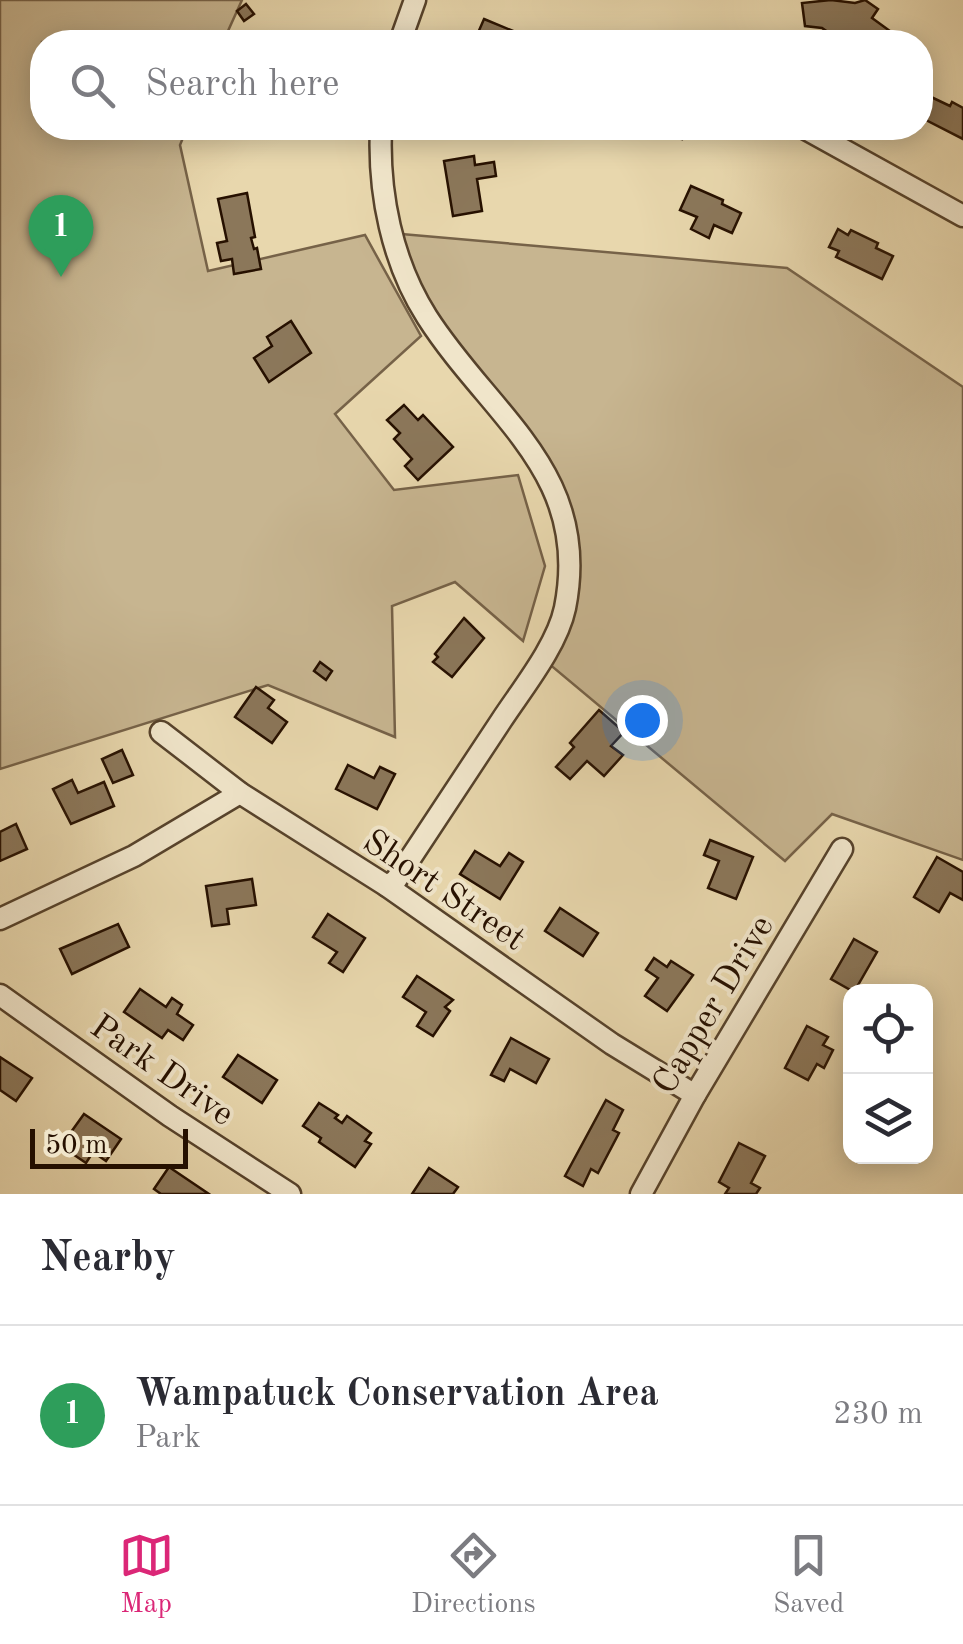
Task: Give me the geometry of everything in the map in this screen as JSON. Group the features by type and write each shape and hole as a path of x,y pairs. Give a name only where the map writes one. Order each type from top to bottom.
{"street":[{"path":"404,30 414,0"},
{"path":"383,140 390,233 402,266 436,329 542,463 556,491 567,529 564,610 542,658 396,880 387,886"},
{"path":"826,140 963,216"},
{"name":"Short Street","path":"161,732 240,793 387,886 612,1044 695,1095"},
{"path":"0,919 134,856 240,793"},
{"name":"Capper Drive","path":"641,1194 695,1095 842,849"},
{"name":"Park Drive","path":"0,995 170,1116 290,1194"}],"shaded area":[{"path":"0,0 242,0 228,30 30,30 30,140 182,140 208,271 365,235 421,336 335,414 394,490 518,475 545,566 523,641 455,582 392,606 395,737 268,685 0,769"},
{"path":"390,233 787,268 963,387 963,860 832,814 785,861 542,658 564,610 556,491 466,371"}],"building":[{"path":"865,0 878,9 872,18 888,30 825,30 805,26 802,3"},
{"path":"246,4 254,14 244,21 237,11"},
{"path":"484,19 511,30 479,30"},
{"path":"933,98 963,108 963,139 933,124"},
{"path":"474,156 475,165 494,162 496,176 477,179 482,211 453,216 444,161"},
{"path":"691,186 741,213 732,233 714,225 709,238 691,229 697,217 680,210"},
{"path":"247,193 255,237 251,238 261,269 234,274 232,259 221,261 217,243 227,241 218,199"},
{"path":"838,229 848,235 851,230 878,243 876,248 893,256 882,279 836,257 839,251 829,247"},
{"path":"291,321 311,353 269,382 254,358 272,346 267,337"},
{"path":"404,405 418,420 423,415 453,447 418,480 405,466 412,459 394,439 400,433 387,420"},
{"path":"464,618 484,638 452,677 433,662"},
{"path":"320,662 332,671 326,680 314,671"},
{"path":"256,687 274,700 268,708 287,722 272,743 235,717"},
{"path":"599,710 624,732 611,746 623,755 604,776 587,761 570,779 556,767 574,747 570,743"},
{"path":"122,750 133,775 113,783 102,759"},
{"path":"348,765 374,778 380,767 395,774 377,809 336,789"},
{"path":"72,780 78,793 104,782 114,806 71,824 53,789"},
{"path":"16,824 27,849 0,861 0,832"},
{"path":"710,840 753,857 736,899 708,888 719,861 704,855"},
{"path":"475,851 500,866 509,853 523,862 500,899 460,874"},
{"path":"937,857 963,872 963,900 950,893 939,912 914,897"},
{"path":"252,879 256,905 227,909 229,924 212,926 206,886"},
{"path":"560,908 598,933 583,956 545,931"},
{"path":"328,914 365,938 343,972 329,963 337,952 313,937"},
{"path":"118,924 129,947 72,974 60,949"},
{"path":"854,939 877,952 859,984 843,986 831,979"},
{"path":"654,958 667,967 671,961 693,975 667,1011 645,996 658,978 646,970"},
{"path":"417,976 453,1000 445,1007 450,1011 433,1036 417,1026 426,1012 403,997"},
{"path":"140,989 166,1007 172,998 182,1005 177,1014 193,1025 183,1040 168,1030 162,1038 124,1012"},
{"path":"807,1026 828,1037 823,1045 833,1050 824,1068 817,1064 808,1080 785,1068"},
{"path":"511,1038 549,1059 536,1083 510,1069 504,1081 491,1075"},
{"path":"238,1055 277,1080 262,1103 223,1077"},
{"path":"0,1057 32,1078 16,1101 0,1090"},
{"path":"606,1100 623,1110 613,1130 619,1133 598,1173 591,1169 583,1186 565,1176"},
{"path":"319,1103 338,1115 335,1118 342,1123 347,1116 371,1133 365,1141 371,1144 355,1167 303,1126"},
{"path":"84,1114 121,1139 106,1161 93,1152 86,1163 61,1146"},
{"path":"739,1143 765,1156 751,1183 760,1188 756,1194 725,1194 729,1188 719,1182"},
{"path":"169,1167 209,1194 161,1194 154,1189"},
{"path":"429,1168 458,1187 453,1194 412,1194"}],"place":[{"name":"Wampatuck Conservation Area","path":"61,277"}]}
